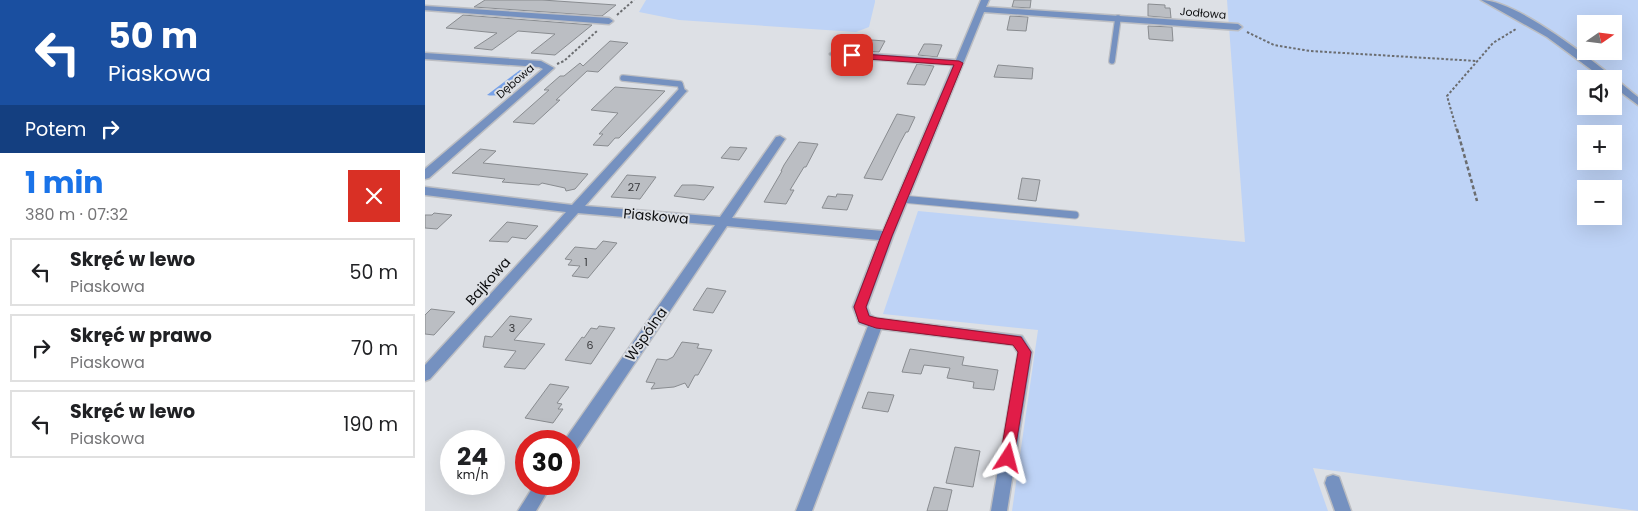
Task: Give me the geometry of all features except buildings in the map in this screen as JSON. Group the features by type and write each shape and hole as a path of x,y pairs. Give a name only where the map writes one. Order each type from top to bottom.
{"street":[{"path":"1485,0 1527,21 1561,42 1598,70"},
{"path":"984,4 902,199 860,307 864,319 876,323 1017,340 1025,352 999,511"},
{"name":"Jodłowa","path":"984,4 1118,18 1237,27"},
{"path":"425,8 609,21"},
{"path":"834,54 959,63"},
{"name":"Dębowa","path":"425,56 541,64 549,68 425,175"},
{"path":"1622,89 1638,102"},
{"name":"Bajkowa","path":"425,375 682,91"},
{"name":"Wspólna","path":"580,430 780,139"},
{"name":"Piaskowa","path":"425,191 576,209 887,236"},
{"path":"804,511 876,323"},
{"path":"1333,482 1343,511"},
{"path":"526,511 537,495"}],"lane":[{"path":"1112,61 1118,18"},
{"path":"623,78 680,84 682,91"},
{"path":"902,199 1075,215"}],"path":[{"path":"549,68 564,61 634,0"},
{"path":"1477,201 1447,96 1493,43 1527,21"},
{"name":"Jodłowa","path":"1237,27 1274,44 1310,51 1477,61"}],"shaded area":[{"path":"646,0 875,0 875,2 869,27 856,32 679,20 639,12"},
{"path":"1227,0 1638,0 1638,511 1313,468 1328,511 1012,511 1038,330 883,314 918,211 1245,242"}],"water":[{"path":"520,70 534,72 519,85 507,92 494,96 487,95"}],"route":[{"path":"852,55 959,63 887,236 860,307 864,319 876,323 1017,340 1025,352 1008,458"}]}
